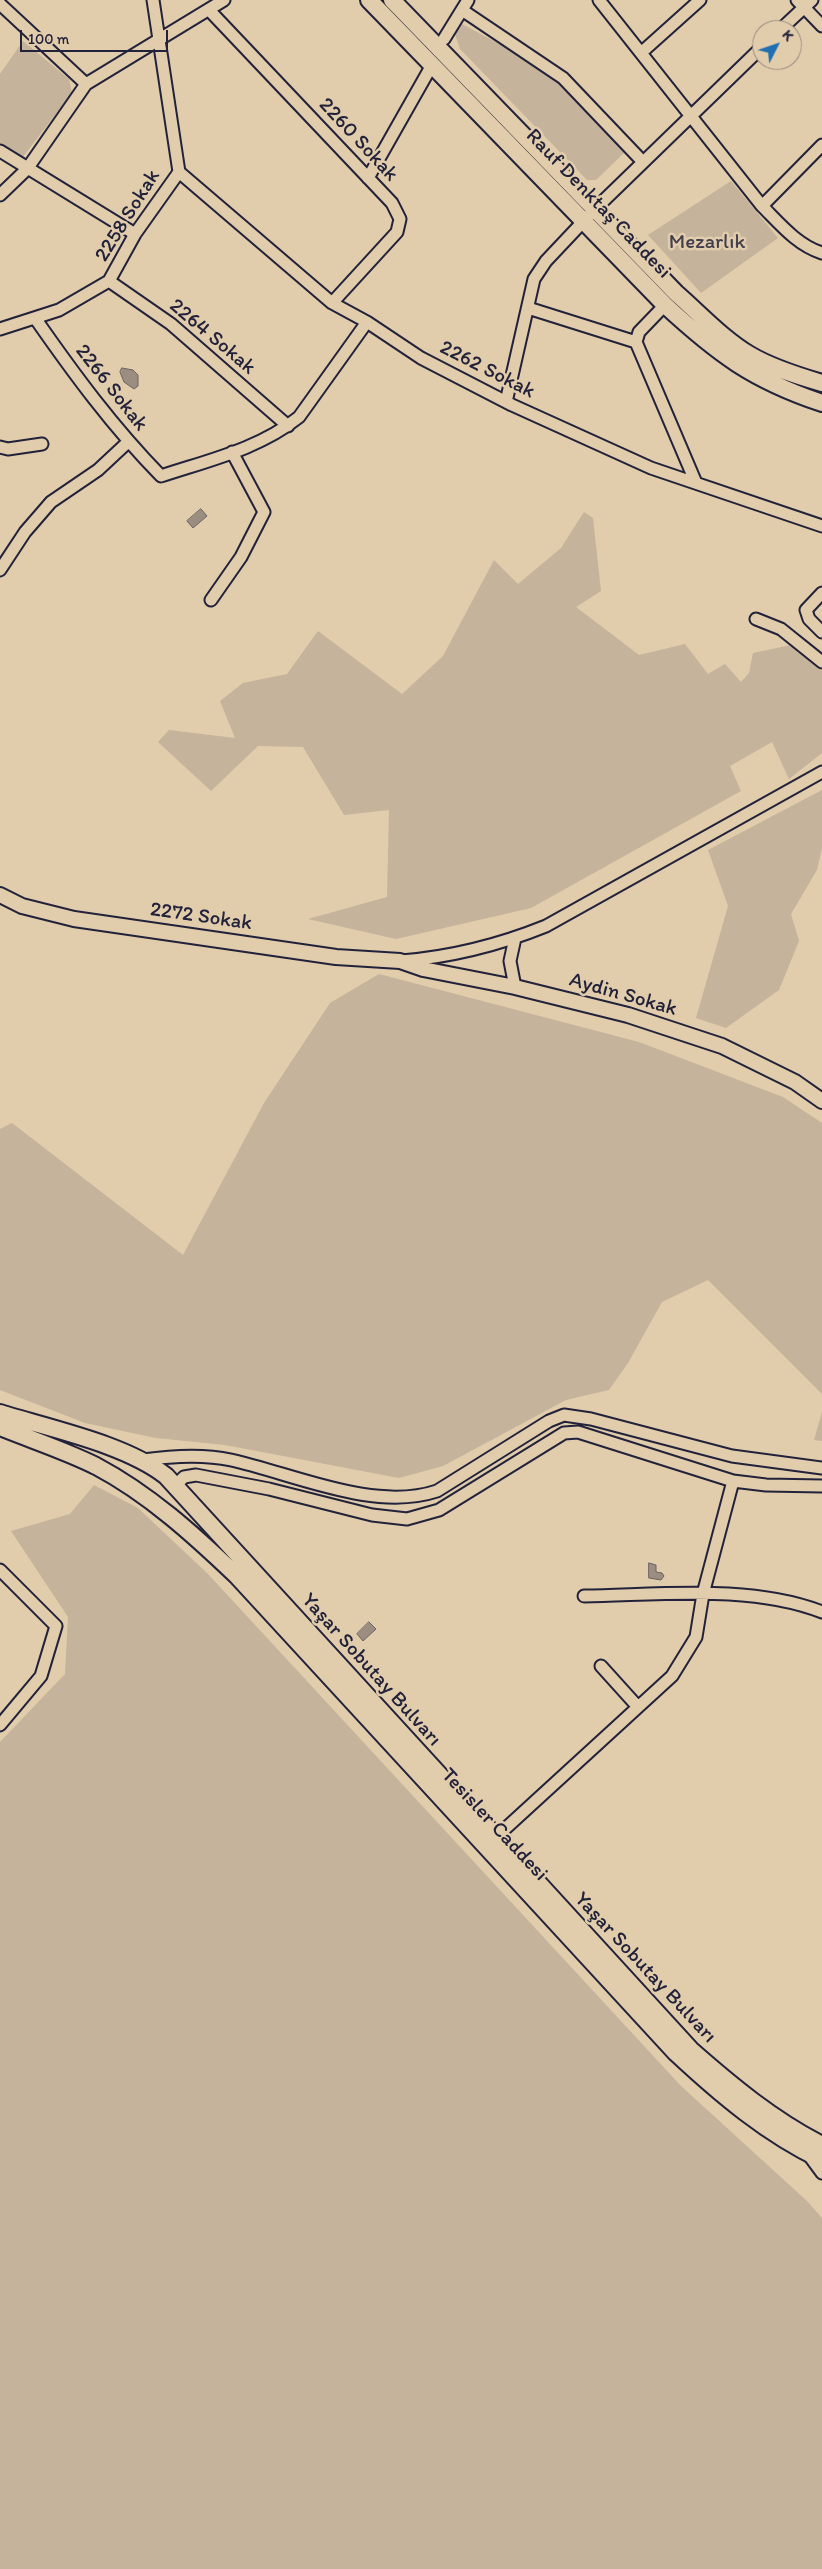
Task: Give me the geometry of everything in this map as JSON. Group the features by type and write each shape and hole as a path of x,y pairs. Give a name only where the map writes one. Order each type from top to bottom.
{"main road":[{"name":"Rauf Denktaş Caddesi","path":"369,0 432,65 589,215 732,343 770,365 822,383"},
{"name":"Rauf Denktaş Caddesi","path":"392,0 589,215 666,304 698,335 736,364 768,382 822,403"},
{"name":"Yaşar Sobutay Bulvarı","path":"0,1413 143,1460 176,1485 495,1838 691,2050 755,2104 787,2126 822,2145"},
{"name":"Tesisler Caddesi","path":"0,1427 94,1465 129,1485 178,1522 237,1576 676,2053 708,2083 780,2138 815,2157"},
{"path":"129,1485 129,1472 134,1465 143,1460"},
{"path":"150,1501 159,1500 167,1495 176,1485"}],"street":[{"path":"153,0 179,172"},
{"path":"0,195 27,169 86,84 210,11 224,0"},
{"path":"599,0 762,206 789,233 812,250 822,253"},
{"path":"642,52 700,0"},
{"path":"789,20 804,2 822,26"},
{"path":"0,4 86,84"},
{"path":"444,39 465,5 563,78 643,162"},
{"name":"2260 Sokak","path":"210,11 392,203 400,219 397,232 332,303"},
{"path":"506,402 534,279 546,261 589,215 752,56"},
{"path":"368,178 432,65"},
{"path":"762,206 822,146"},
{"path":"0,151 135,234"},
{"name":"2258 Sokak","path":"0,329 59,310 110,281 135,234 179,172"},
{"name":"2262 Sokak","path":"179,172 332,303 367,322 421,358 506,402 651,468 822,526"},
{"name":"2264 Sokak","path":"110,281 171,324 288,426"},
{"path":"666,304 639,332 636,342 696,483"},
{"path":"528,308 636,342"},
{"name":"2266 Sokak","path":"35,318 90,395 128,442 161,476 232,452"},
{"path":"211,600 241,558 264,512 232,452 264,441 299,417 367,322"},
{"path":"0,570 25,532 51,502 98,470 128,442"},
{"path":"0,447 8,449 42,444"},
{"path":"822,593 806,610 809,619 822,632"},
{"path":"756,619 781,629 822,662"},
{"path":"400,961 437,958 515,938 546,926 822,772"},
{"name":"2272 Sokak","path":"0,895 22,906 74,919 336,957 400,961"},
{"path":"515,938 510,961 515,987"},
{"name":"Aydin Sokak","path":"400,961 423,969 515,987 628,1015 722,1046 795,1082 822,1102"},
{"path":"143,1460 161,1457 229,1460 364,1494 404,1499 418,1498 437,1491 549,1421 564,1415 591,1419 732,1456 822,1468"},
{"path":"176,1485 184,1477 196,1475 269,1489 372,1515 407,1518 438,1510 564,1433 578,1432 733,1482 766,1485 822,1486"},
{"path":"495,1838 672,1676 696,1637 703,1594 733,1482"},
{"path":"0,1570 56,1626 41,1676 0,1725"},
{"path":"584,1596 703,1594 773,1598 801,1603 822,1612"},
{"path":"601,1666 638,1707"},
{"path":"815,2157 822,2173"}],"green space":[{"path":"462,24 537,64 566,86 622,148 624,153 596,180 587,180 460,49 455,34"},
{"path":"23,41 69,79 72,93 22,158 0,143 0,74"},
{"name":"Mezarlık","path":"731,181 778,238 701,293 648,235"},
{"path":"584,512 593,518 601,591 576,607 639,655 685,644 708,674 725,664 741,682 749,673 753,653 791,645 822,671 822,753 789,779 772,742 730,766 741,791 531,908 396,939 308,919 387,897 389,810 344,815 303,747 258,746 211,791 158,742 169,730 235,738 220,701 243,683 287,674 318,631 402,694 443,656 494,560 518,584 561,548"},
{"path":"822,790 822,848 817,870 791,914 799,941 779,990 726,1028 696,1018 728,906 708,850"},
{"path":"379,974 639,1042 783,1097 822,1123 822,1394 708,1280 662,1302 628,1363 609,1390 566,1400 443,1466 399,1478 225,1445 156,1438 85,1423 0,1390 0,1129 12,1123 183,1255 264,1103 330,1003"},
{"path":"822,1412 822,1441 814,1440"},
{"path":"94,1485 138,1508 208,1574 681,2086 807,2201 822,2218 822,2569 0,2569 0,1742 65,1674 68,1617 11,1531 70,1514"}],"shaded area":[{"path":"122,368 133,370 138,375 138,386 134,389 124,382 120,372"},
{"path":"201,509 207,516 193,528 187,521"},
{"path":"649,1563 656,1565 656,1572 662,1573 664,1576 661,1580 649,1578"},
{"path":"369,1622 376,1629 363,1641 357,1634"}]}
